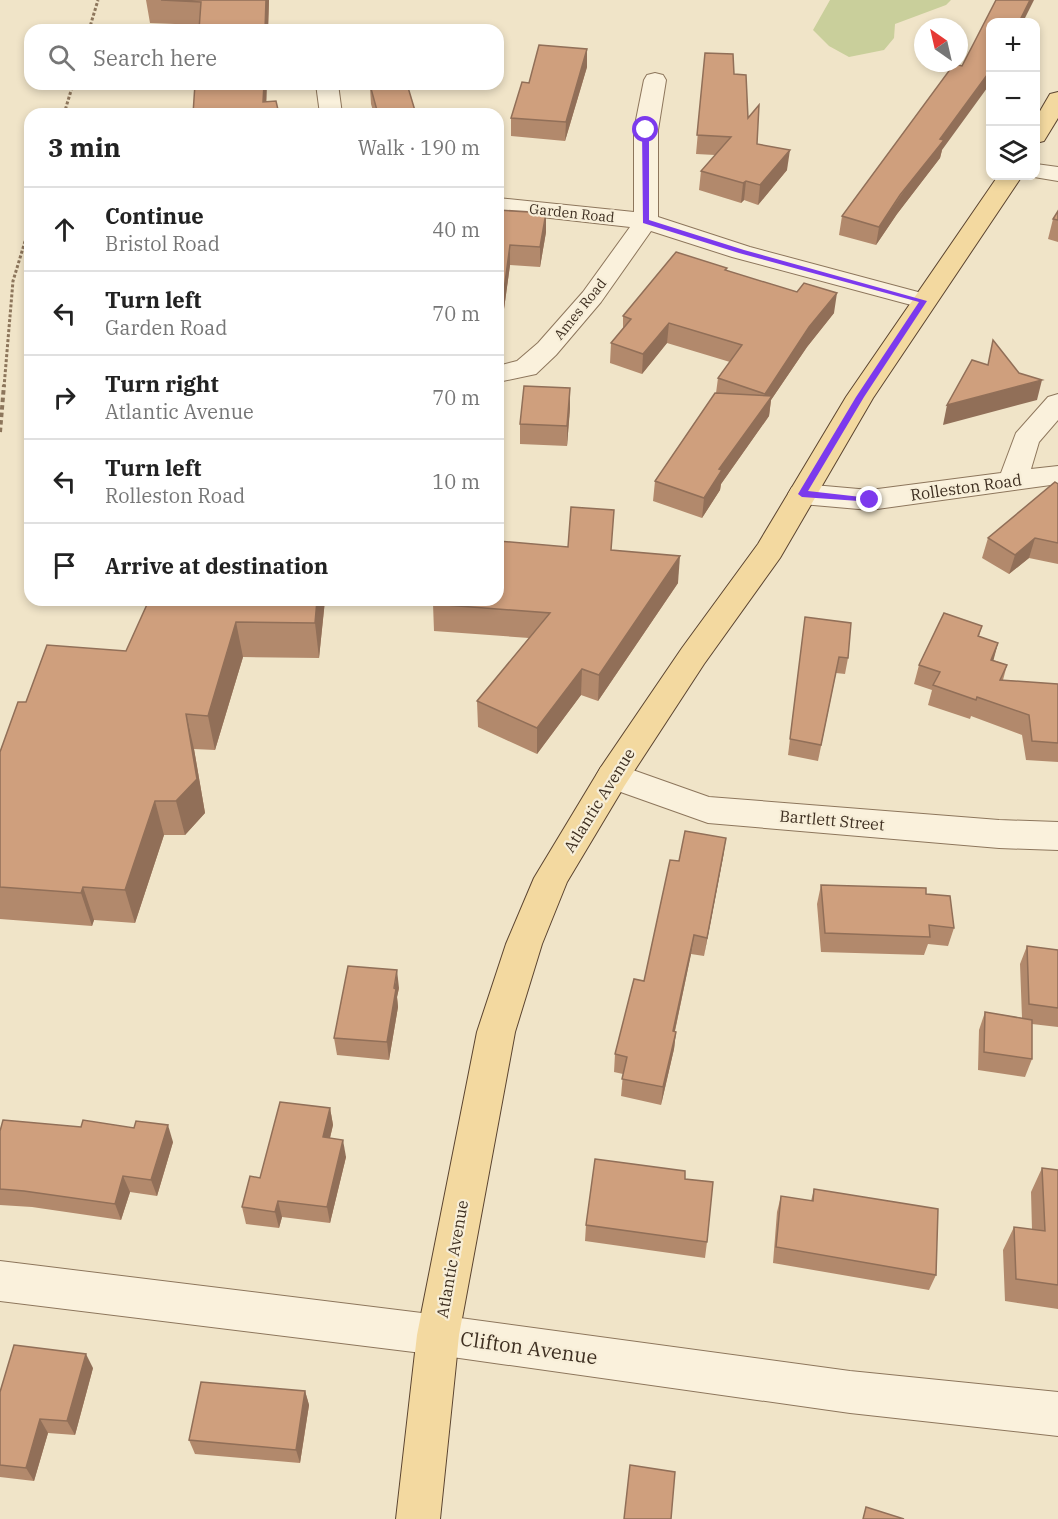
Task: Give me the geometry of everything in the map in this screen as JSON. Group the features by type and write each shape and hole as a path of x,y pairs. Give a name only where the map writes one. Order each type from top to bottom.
{"main road":[{"path":"1040,128 1058,99"},
{"name":"Atlantic Avenue","path":"418,1519 438,1335 496,1032 524,944 551,878 613,776 693,656 769,551 860,397 1007,180"}],"street":[{"path":"646,221 646,130 655,80"},
{"path":"328,90 330,108"},
{"path":"1040,172 1058,174"},
{"name":"Garden Road","path":"504,206 646,221 741,252 924,301"},
{"name":"Ames Road","path":"504,373 526,368 547,349 592,297 646,221"},
{"path":"1013,480 1026,439 1058,403"},
{"name":"Rolleston Road","path":"802,494 870,500 927,494 1058,474"},
{"name":"Bartlett Street","path":"613,776 708,810 999,834 1058,836"},
{"name":"Clifton Avenue","path":"0,1281 438,1335 850,1392 1058,1414"}],"path":[{"path":"91,24 98,0"},
{"path":"66,108 71,90"},
{"path":"0,432 13,281 24,245"}],"green space":[{"path":"830,0 951,0 946,5 895,24 894,38 884,50 849,57 829,46 813,30"}],"building":[{"path":"161,0 266,0 265,24 199,24 201,2"},
{"path":"996,0 1030,0 1021,18 987,18"},
{"path":"986,19 986,76 940,139 944,140 900,195 879,227 842,216 948,72 968,72 968,54"},
{"path":"539,45 587,49 566,122 511,118 522,82 529,83"},
{"path":"705,53 733,54 734,74 746,75 748,118 759,105 757,144 790,150 760,185 746,181 743,183 701,171 731,137 697,135"},
{"path":"195,90 264,90 263,102 276,101 278,108 193,108"},
{"path":"371,90 409,90 414,108 376,108"},
{"path":"504,210 546,213 540,247 510,245 504,290"},
{"path":"676,252 797,292 804,283 837,293 809,327 765,394 718,378 742,345 669,323 643,354 611,343 631,319 623,316"},
{"path":"993,340 1019,373 1042,380 947,405 972,360 988,365"},
{"path":"524,386 570,388 567,426 520,424"},
{"path":"715,393 772,396 719,469 722,470 704,498 655,481"},
{"path":"1055,482 1058,484 1058,543 1035,538 1015,555 988,538"},
{"path":"571,507 614,510 611,550 680,556 599,675 582,669 537,728 477,701 550,613 459,606 504,606 504,542 568,547"},
{"path":"146,606 316,606 315,623 236,622 208,716 186,714 197,779 176,801 155,801 125,890 83,887 81,893 0,887 0,752 18,702 26,702 47,645 126,651"},
{"path":"944,613 982,626 978,636 998,643 991,660 1007,665 1000,680 1058,684 1058,743 1032,741 1029,715 933,685 940,672 919,665"},
{"path":"805,617 851,623 848,658 839,657 821,745 790,739"},
{"path":"685,831 726,838 707,938 694,935 663,1087 622,1079 627,1057 615,1054 634,979 644,981 670,860 679,861"},
{"path":"821,885 926,888 926,894 950,896 954,928 929,925 930,937 825,933"},
{"path":"1027,946 1058,950 1058,1008 1029,1004"},
{"path":"348,966 397,970 387,1042 334,1038"},
{"path":"985,1012 1032,1020 1032,1059 984,1052"},
{"path":"280,1102 330,1108 323,1137 343,1140 327,1207 278,1201 275,1212 242,1207 250,1176 260,1178"},
{"path":"3,1120 81,1127 83,1120 134,1128 136,1121 168,1125 151,1180 123,1176 115,1204 0,1189 0,1131"},
{"path":"595,1159 685,1171 685,1179 713,1182 707,1242 586,1225"},
{"path":"1042,1168 1058,1170 1058,1285 1016,1279 1014,1227 1045,1231"},
{"path":"814,1189 938,1209 936,1275 776,1247 781,1196 813,1201"},
{"path":"14,1345 86,1354 67,1421 40,1419 26,1468 0,1465 0,1392"},
{"path":"201,1382 305,1391 296,1450 189,1440"},
{"path":"630,1465 675,1472 671,1519 624,1519"},
{"path":"866,1507 904,1519 863,1519"}],"route":[{"path":"646,130 646,221 741,252 924,301 860,397 802,494 870,500"}]}
